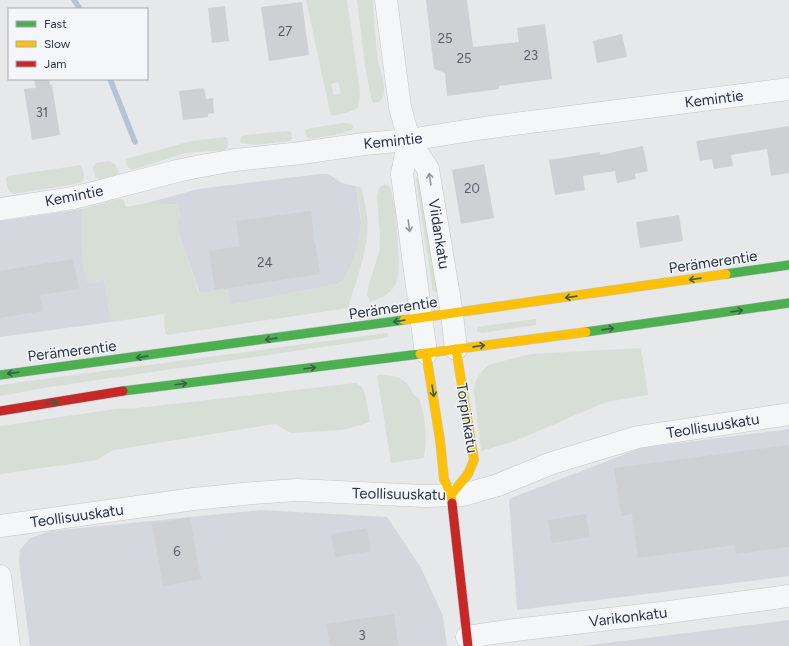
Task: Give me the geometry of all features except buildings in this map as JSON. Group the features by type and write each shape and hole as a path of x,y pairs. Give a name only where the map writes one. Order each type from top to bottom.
{"main road":[{"name":"Perämerentie","path":"0,411 116,392 424,336 454,332 789,265"},
{"name":"Perämerentie","path":"0,375 121,359 424,336 454,332 637,325 789,303"},
{"name":"Torpinkatu","path":"451,495 468,474 474,460 464,406 454,332"},
{"name":"Torpinkatu","path":"424,336 440,440 444,479 451,495 468,641"}],"street":[{"name":"Viidankatu","path":"386,0 400,107 409,140 428,169 454,332"},
{"name":"Kemintie","path":"0,209 73,198 196,166 235,160 409,140 499,126 789,89"},
{"name":"Viidankatu","path":"409,140 402,174 424,336"},
{"name":"Teollisuuskatu","path":"0,526 194,499 297,490 424,496 463,495 498,486 552,463 638,437 789,414"},
{"path":"0,576 8,646"},
{"name":"Varikonkatu","path":"468,641 515,630 789,596"}],"shaded area":[{"path":"306,0 347,0 360,93 358,107 349,112 331,116","holes":["338,82 341,93 334,95 331,84"]},
{"path":"357,0 373,0 377,52 384,91 382,98 376,103 373,102 371,98 365,66"},
{"path":"344,123 351,124 353,127 352,130 310,139 307,137 305,130 311,128"},
{"path":"287,131 291,132 292,139 290,141 254,145 241,143 240,140 241,137 245,135"},
{"path":"226,137 228,139 228,144 225,150 186,153 131,170 127,164 126,159 192,141"},
{"path":"109,161 115,164 118,171 117,174 113,177 99,179 95,177 93,167 96,163"},
{"path":"81,165 84,178 81,183 14,194 8,188 6,178 8,176"},
{"path":"328,174 342,183 359,187 356,189 361,222 360,235 355,255 344,280 338,284 231,305 205,308 181,240 177,223 181,215 175,204 159,205 147,203 198,189"},
{"path":"419,177 439,290 436,292 433,291 416,179"},
{"path":"385,184 391,190 395,209 398,237 398,276 394,287 388,293 370,302 367,294 379,253 380,236 377,196 379,188"},
{"path":"360,186 366,207 366,240 362,263 348,308 167,335 164,314 111,322 104,279 91,284 88,283 86,279 83,266 82,209 122,199 126,207 147,203 159,205 175,204 179,206 181,215 177,223 181,240 199,293 228,288 231,305 341,283 349,270 359,236 361,223 356,189"},
{"path":"82,209 83,266 101,280 104,279 111,322 0,337 0,221"},
{"path":"536,319 536,325 482,333 477,331 477,328 483,326"},
{"path":"387,333 388,337 384,338 43,388 0,396 0,385"},
{"path":"641,348 648,395 607,402 515,441 481,451 474,391 475,382 482,371 489,365 531,354"},
{"path":"377,375 399,378 406,382 413,394 419,398 425,428 424,458 391,463"},
{"path":"356,383 362,387 365,394 370,422 343,430 291,433 275,424 113,450 97,460 0,474 0,426 115,409 138,408"},
{"path":"789,429 789,576 517,610 509,499 641,448"},
{"path":"261,510 387,517 421,568 443,616 447,646 30,646 19,562 20,550 30,538 51,531"},
{"path":"789,620 789,646 582,646"}],"waterway":[{"path":"74,0 79,8"},
{"path":"110,80 135,142"}],"traffic: fast":[{"path":"726,274 789,265"},
{"path":"586,332 789,303"},
{"path":"0,375 404,320"},
{"path":"123,391 420,354"}],"traffic: slow":[{"path":"404,320 726,274"},
{"path":"420,354 586,332"},
{"path":"451,495 468,474 474,460 456,349"},
{"path":"426,353 440,440 444,479 451,495 452,503"}],"traffic: jam":[{"path":"0,411 123,391"},
{"path":"452,503 468,646"}]}
